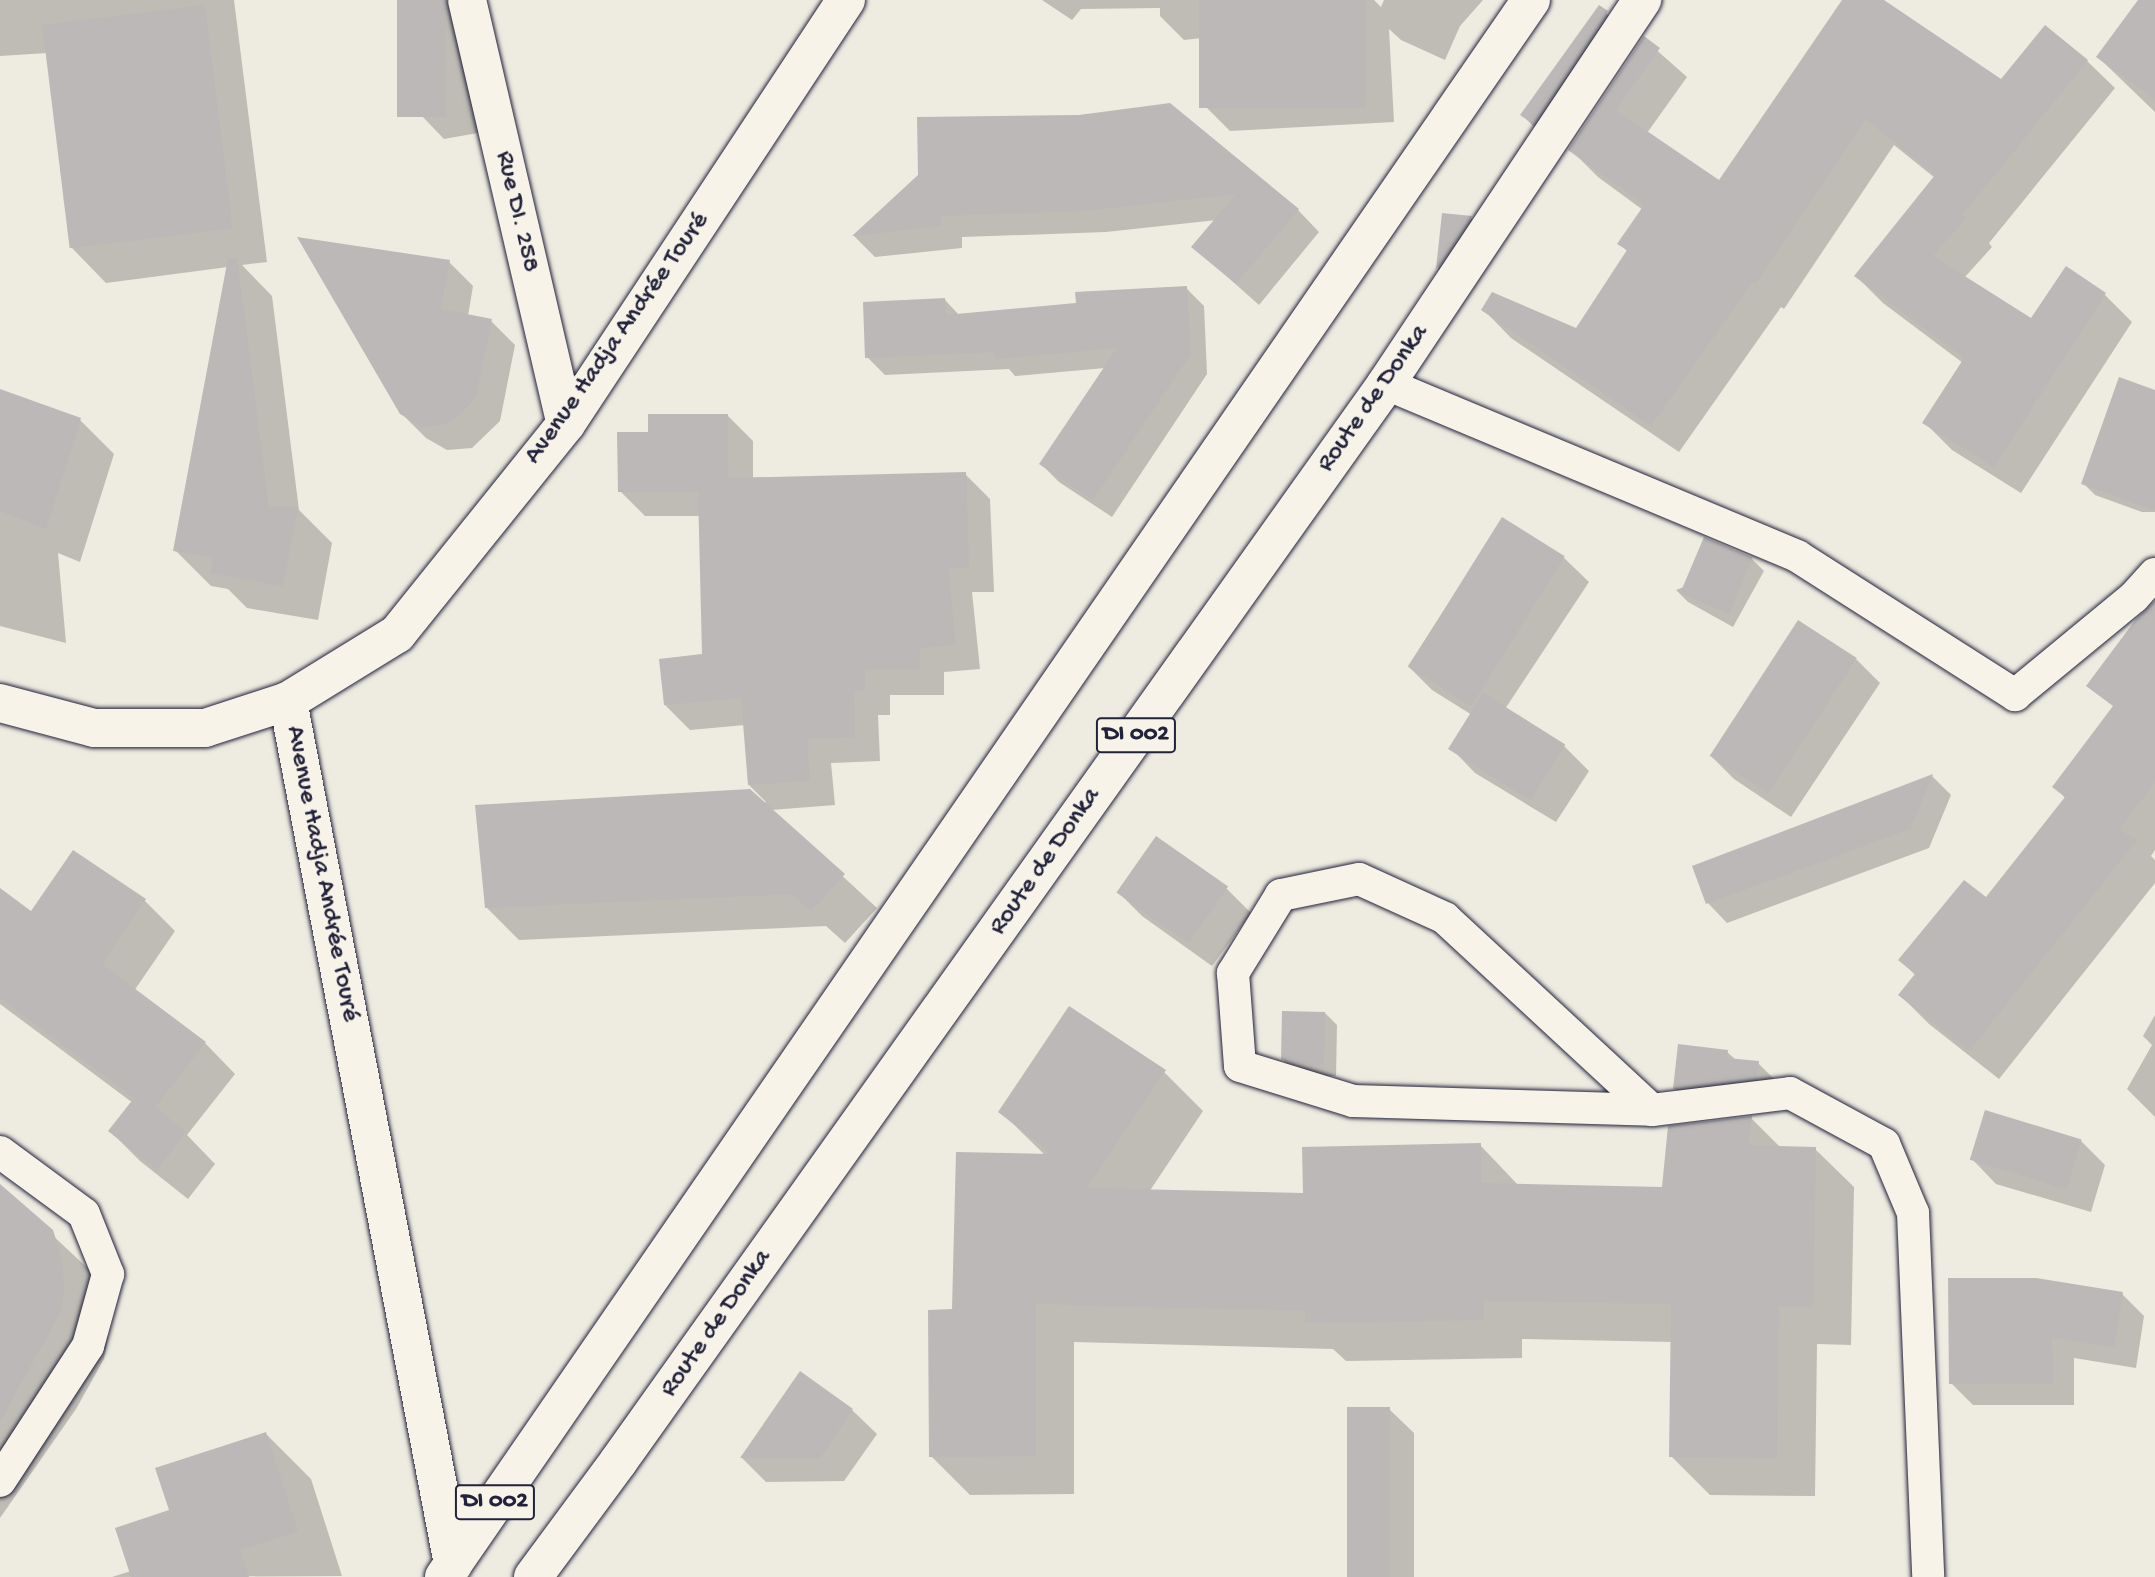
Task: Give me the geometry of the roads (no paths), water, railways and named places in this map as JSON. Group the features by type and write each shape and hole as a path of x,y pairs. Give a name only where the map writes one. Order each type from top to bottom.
{"main road":[{"name":"Rue DI. 258","path":"467,0 566,424"},
{"name":"Avenue Hadja Andrée Touré","path":"449,1571 288,701 397,634 566,424 846,0"},
{"name":"DI 002","path":"449,1571 1531,0"},
{"name":"Route de Donka","path":"533,1577 618,1462 1386,384 1642,0"},
{"path":"0,703 94,728 205,728 288,701"}],"lane":[{"path":"1386,384 1797,555 2015,695 2134,597 2155,574"},
{"path":"1652,1110 1445,918 1359,879 1281,895 1233,973 1240,1066 1353,1101 1652,1110 1790,1093 1884,1144 1913,1213 1928,1577"},
{"path":"0,1152 84,1214 108,1274 88,1346 0,1480"}]}
